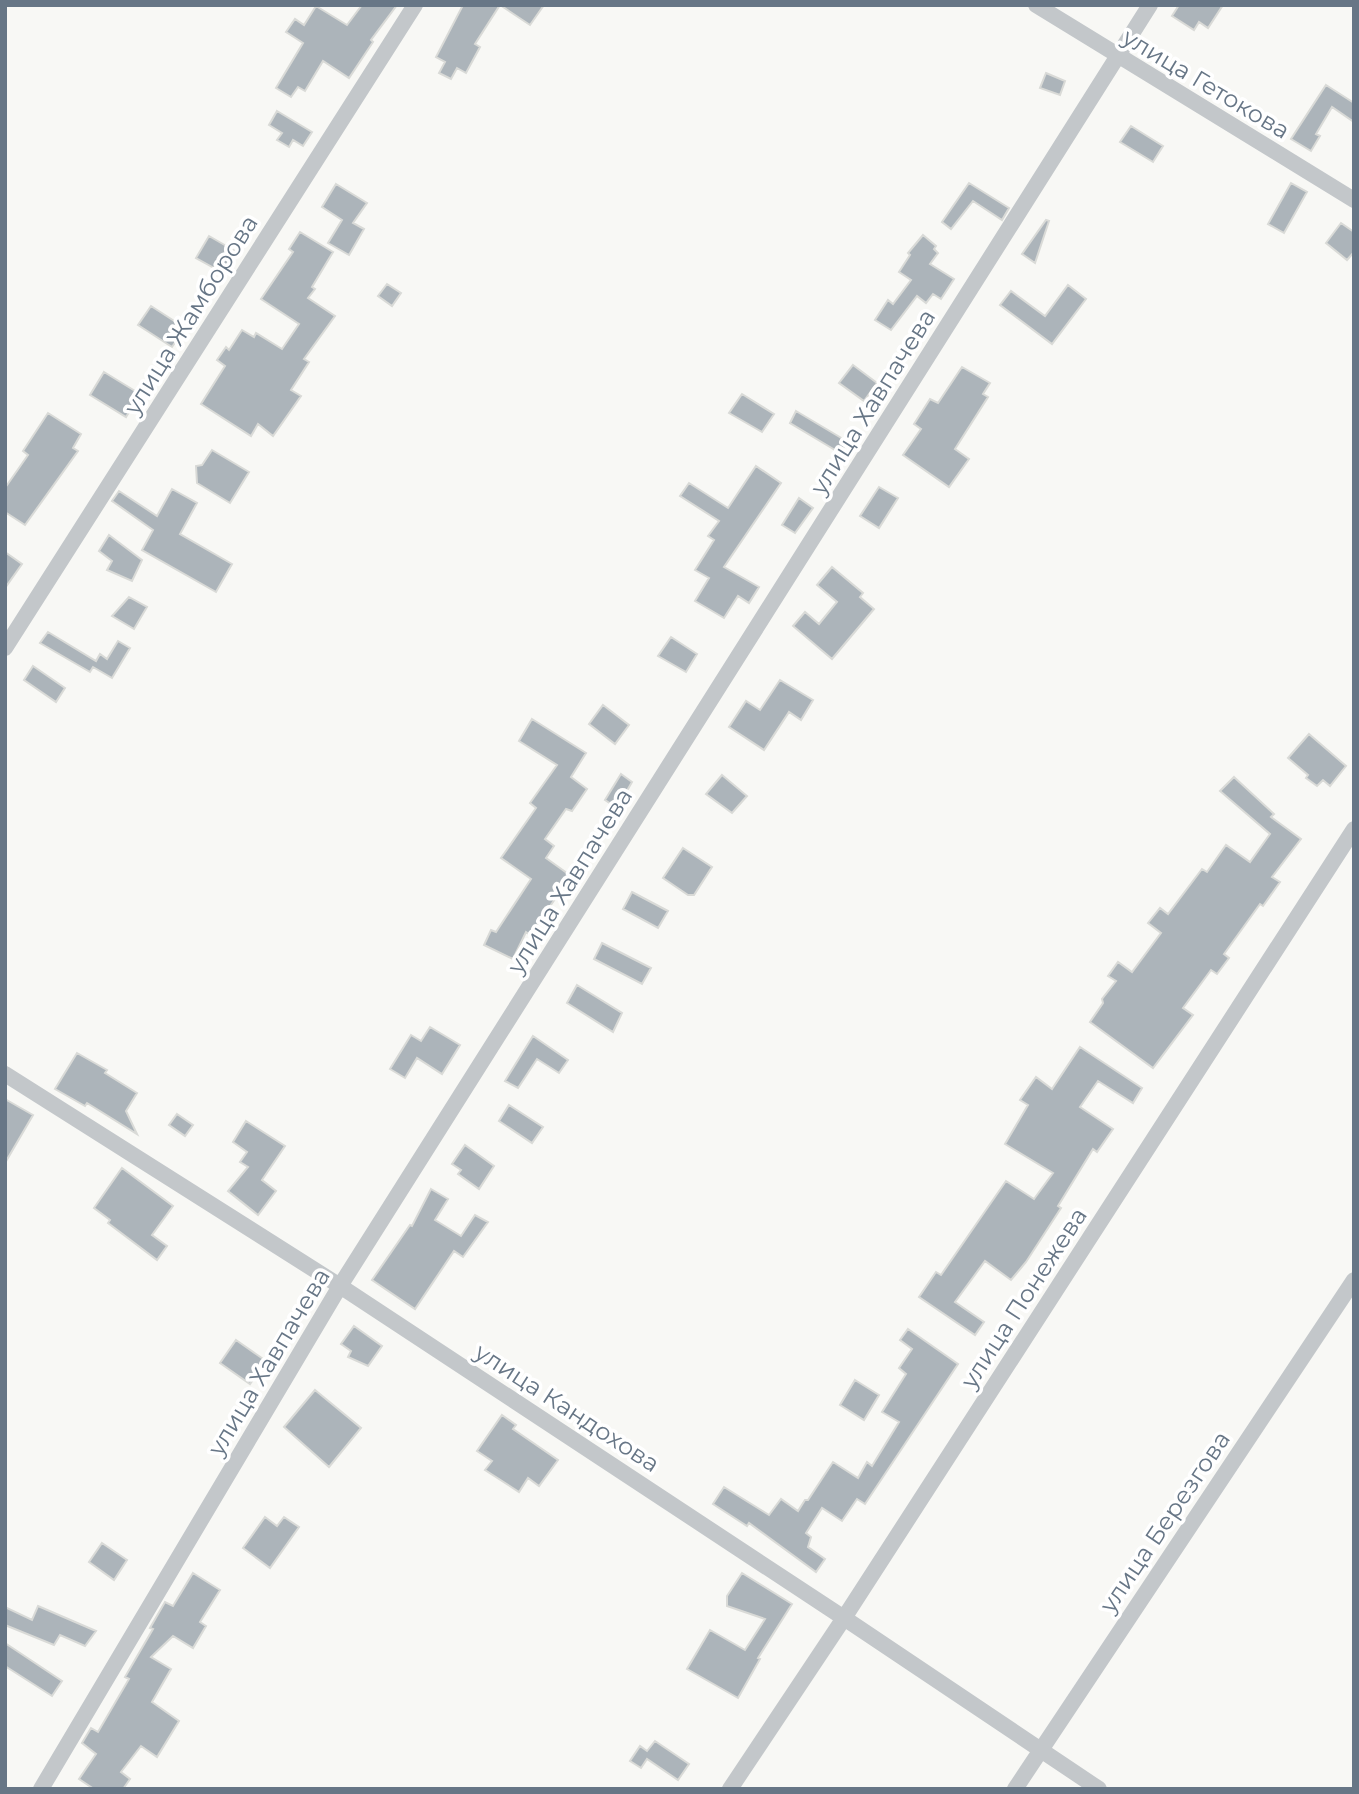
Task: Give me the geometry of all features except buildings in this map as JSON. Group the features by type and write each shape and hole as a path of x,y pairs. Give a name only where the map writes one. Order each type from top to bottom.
{"street":[{"name":"улица Жамборова","path":"5,648 415,5"},
{"name":"улица Гетокова","path":"1036,5 1354,200"},
{"name":"улица Хавпачева","path":"41,1789 340,1286 1150,5"},
{"name":"улица Понежева","path":"730,1789 845,1618 1354,829"},
{"name":"улица Кандохова","path":"5,1074 340,1286 845,1618 1099,1789"},
{"name":"улица Березгова","path":"1014,1789 1354,1280"}]}
